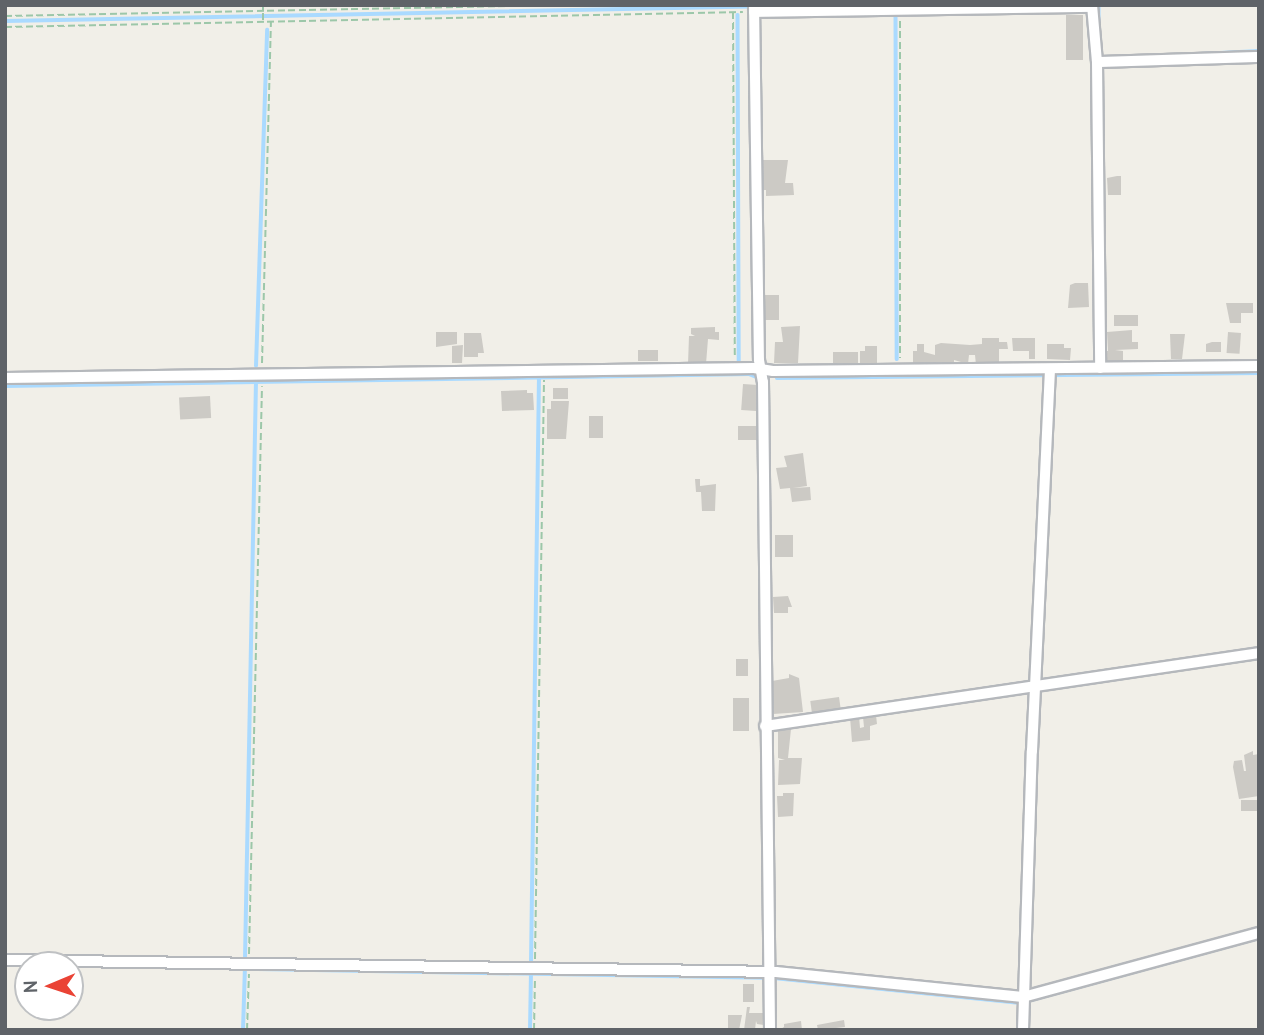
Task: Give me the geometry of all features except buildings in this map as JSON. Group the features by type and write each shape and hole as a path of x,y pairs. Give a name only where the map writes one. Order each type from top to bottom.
{"street":[{"path":"770,1030 769,725 754,9 900,10 1091,6 1097,62 1100,368"},
{"path":"1097,62 1259,57"},
{"path":"5,379 262,380 735,368 1050,373 1100,368 1259,366"},
{"path":"1023,1030 1050,373"},
{"path":"769,725 1259,653"},
{"path":"5,960 535,973 771,974 1024,1000 1259,933"}],"path":[{"path":"263,5 263,20"},
{"path":"5,16 561,5"},
{"path":"5,27 733,12 754,9"},
{"path":"900,10 900,370"},
{"path":"733,12 735,368"},
{"path":"247,1030 271,21"},
{"path":"534,1030 544,381"}],"waterway":[{"path":"5,21 830,5"},
{"path":"1099,5 1099,35"},
{"path":"738,15 739,362"},
{"path":"896,17 897,359"},
{"path":"256,366 267,30"},
{"path":"1181,55 1259,51"},
{"path":"777,378 1259,373"},
{"path":"5,386 749,374 757,377"},
{"path":"531,964 539,378"},
{"path":"245,959 256,383"},
{"path":"773,843 775,1030"},
{"path":"258,969 774,978 1020,1003 1259,938"},
{"path":"243,1030 245,967"},
{"path":"530,1030 531,973"}]}
